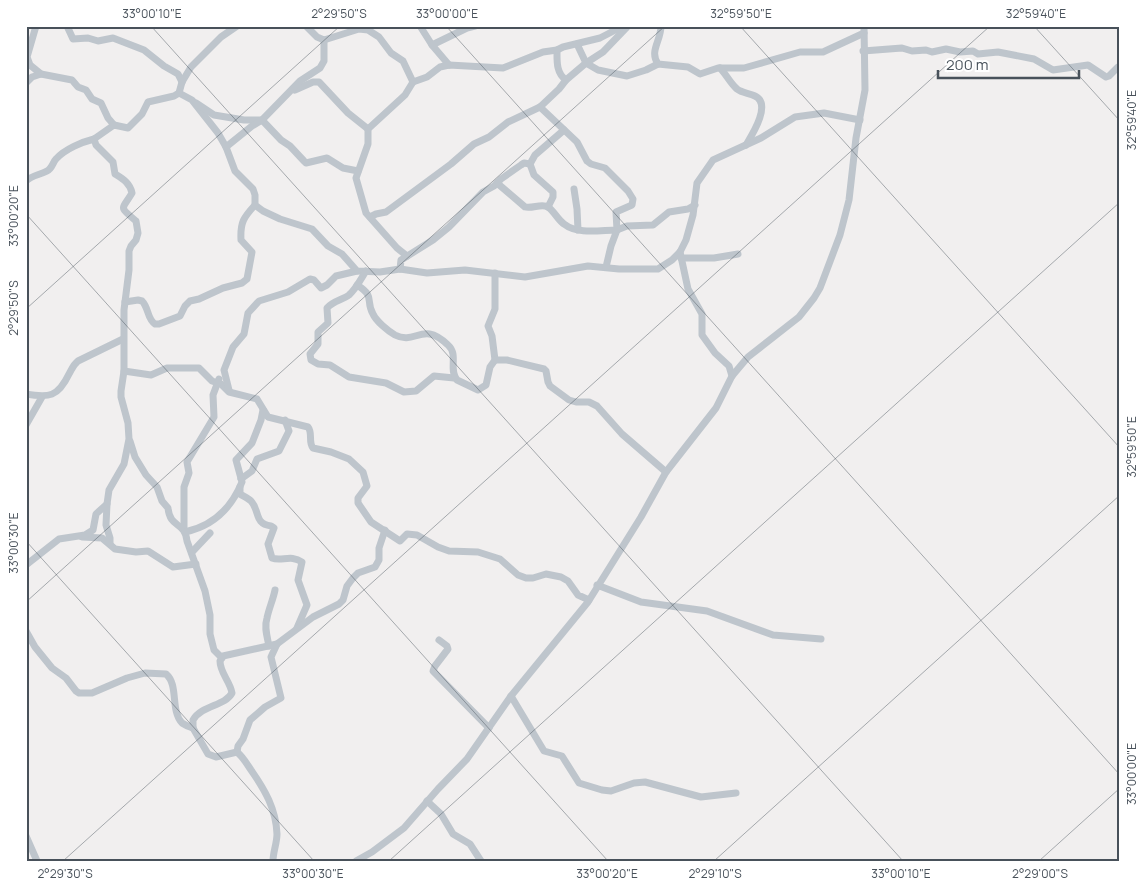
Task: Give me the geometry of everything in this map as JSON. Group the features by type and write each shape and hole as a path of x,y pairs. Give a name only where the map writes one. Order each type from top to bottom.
{"street":[{"path":"36,26 27,59 30,65 41,74 72,80 78,87 86,90 92,99 101,103 108,118 114,125 128,128 142,114 148,102 179,93 182,82 191,68 221,37 236,26"},
{"path":"67,26 73,39 88,38 98,40 111,37 144,50 162,65 178,74 182,82"},
{"path":"306,26 317,37 324,40 359,29 368,30 380,37 391,53 403,61 413,82"},
{"path":"420,26 432,45 449,65"},
{"path":"432,45 475,26"},
{"path":"407,256 397,248 364,209 356,178 368,144 368,129 406,95 413,82 427,77 440,67 449,65 503,68 542,52 557,50 602,37 623,26"},
{"path":"370,217 386,212 451,164 474,144 489,137 508,122 540,107 559,90 566,80 586,63 600,56 627,26"},
{"path":"658,64 654,58 654,51 661,26"},
{"path":"356,861 372,852 404,828 467,759 511,696 589,600 641,517 666,472 716,408 732,376 748,357 799,317 810,304 820,288 840,235 849,200 865,85 864,30 823,52 796,53 744,68 720,68 700,74 688,67 658,64 646,70 624,76 598,70 586,63 577,44"},
{"path":"226,147 262,120 300,81 322,66 325,54 324,40"},
{"path":"864,51 902,48 912,51 926,50 932,52 946,49 959,52 973,51 980,54 998,52 1034,59 1053,70 1091,65 1106,78 1118,66 1120,67"},
{"path":"557,50 558,70 560,75 566,80"},
{"path":"720,68 736,89 756,96 760,101 761,113 759,123 746,145"},
{"path":"26,82 32,77 41,74"},
{"path":"288,94 310,83 319,82 348,113 368,129"},
{"path":"179,93 214,115 244,120 262,120 306,162 327,158 343,168 358,171"},
{"path":"192,100 205,119 218,133 226,147 235,171 253,189 256,204 263,211 280,219 312,229 328,246 342,254 357,271"},
{"path":"540,107 579,146 587,161 605,168 632,196 633,201 630,207 619,209 616,212 617,230 606,267"},
{"path":"222,658 214,650 210,634 210,617 205,591 184,531 184,486 189,473 187,462 214,417 213,398 217,383 233,347 244,334 247,314 259,301 288,292 310,279 314,280 321,288 336,276 357,271 380,272 400,269 427,273 458,270 533,276 582,266 658,269 680,255 688,235 695,205 697,183 716,158 746,145 795,117 824,113 860,120"},
{"path":"27,179 50,170 60,155 94,138 114,125"},
{"path":"548,207 553,197 553,192 534,176 530,164 535,155 564,130"},
{"path":"94,138 96,145 113,162 114,173 126,181 132,190 123,208 126,214 136,221 138,233 129,252 123,339 124,371 121,397 128,423 129,440 124,464 109,490 106,523 110,544"},
{"path":"400,269 400,262 449,227 483,192 523,164 530,164"},
{"path":"497,183 528,208 548,207"},
{"path":"574,189 578,209 578,230"},
{"path":"125,302 142,300 146,304 150,321 159,324 180,316 190,301 242,283 247,279 252,255 250,249 241,240 241,226 244,217 256,204"},
{"path":"548,207 563,224 578,230 617,230 627,226 653,225 669,212 688,209 695,205"},
{"path":"680,255 714,258 738,254"},
{"path":"680,255 688,289 702,314 702,335 715,353 729,366 732,376"},
{"path":"366,271 348,296 332,303 327,308 328,322 318,332 318,344 310,354 311,360 318,364 328,364 349,378 386,383 404,392 416,391 434,376 454,378 478,390 484,387 490,368 495,360 492,336 488,326 495,309 495,273"},
{"path":"357,285 368,294 374,315 396,335 411,338 431,333 450,346 453,354 452,370 454,378"},
{"path":"26,394 42,397 52,395 58,390 78,361 123,339"},
{"path":"495,360 507,360 544,369 550,386 569,400 589,402 597,406 622,434 666,472"},
{"path":"124,371 151,375 168,368 200,368 212,381 223,386 229,392 257,399 268,417 305,425 310,428 311,445 313,448 329,451 349,459 363,472 367,486 357,502 371,522 386,530 398,541 408,534 413,534 427,540 438,548 449,551 478,552 500,559 518,575 526,578 546,574 561,577 568,582 578,595 589,600"},
{"path":"224,370 229,392"},
{"path":"26,425 42,397"},
{"path":"264,410 252,443 236,460 241,479 240,494 252,502 261,522 264,525 273,527 268,544 272,558 275,560 292,558 302,562 298,580 307,605 297,629"},
{"path":"241,479 252,471 257,458 279,451 289,431 285,420"},
{"path":"129,440 142,469 157,487 174,524 184,531 196,530 221,515 240,487"},
{"path":"26,565 59,539 79,536 93,530 96,514 107,504"},
{"path":"237,752 216,757 210,756 205,752 193,728 193,720 196,715 228,698 232,693 228,679 221,669 220,661 223,656 277,644 313,617 339,604 346,594 349,582 356,575 372,569 376,565 379,557 379,548 386,530"},
{"path":"192,552 210,533"},
{"path":"79,536 101,538 115,549 136,552 148,551 173,568 196,564"},
{"path":"597,585 641,602 702,610 773,635 821,639"},
{"path":"268,646 266,619 275,590"},
{"path":"26,631 35,647 52,668 66,678 76,691 79,692 92,693 127,678 145,673 166,674 171,681 179,718 183,724 193,728"},
{"path":"439,640 448,649 433,671 489,728"},
{"path":"237,752 250,720 265,707 281,698 271,656 277,644"},
{"path":"511,696 544,751 562,756 576,780 582,785 611,791 634,783 644,782 701,797 736,793"},
{"path":"237,752 263,786 270,803 277,835 273,861"},
{"path":"427,801 441,814 453,834 470,844 481,861"},
{"path":"26,836 37,861"}]}
